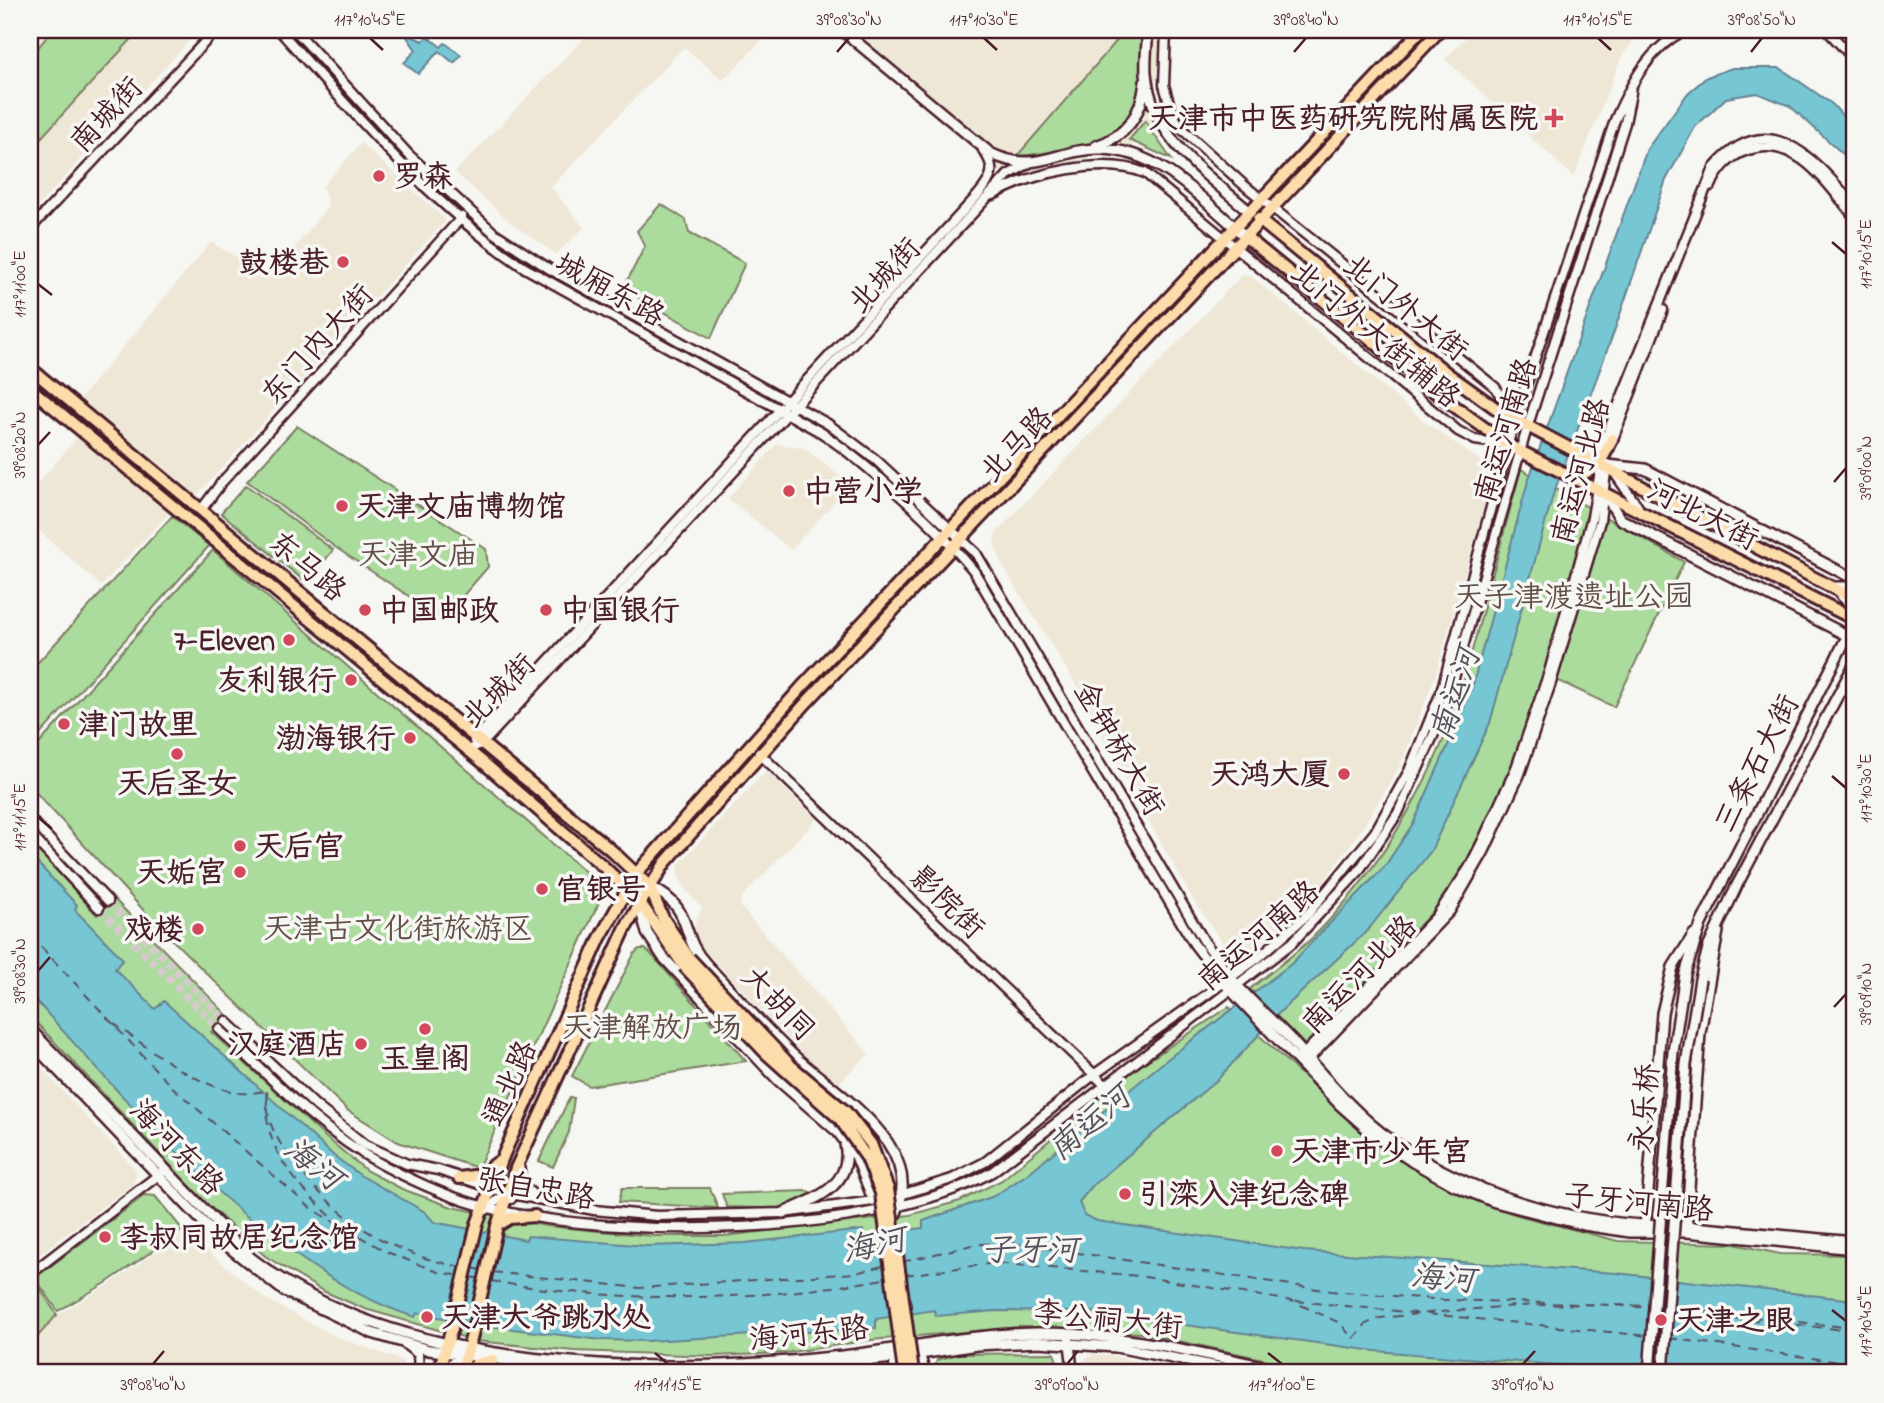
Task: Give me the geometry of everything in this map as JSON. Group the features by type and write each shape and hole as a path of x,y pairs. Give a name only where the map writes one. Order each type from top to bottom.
{"main road":[{"path":"842,30 981,148 1006,160 1028,164 1111,140 1128,127 1141,106 1148,30"},
{"name":"北马路","path":"626,888 736,757 1422,30"},
{"name":"北马路","path":"639,901 759,753 1440,30"},
{"path":"1146,73 1156,109 1171,140 1186,158 1250,212"},
{"path":"1077,152 1111,149 1150,161 1177,177 1246,237"},
{"name":"北门外大街","path":"1250,212 1448,374 1501,412 1533,428"},
{"name":"北门外大街","path":"1246,237 1435,393 1508,445 1524,452"},
{"name":"东马路","path":"30,368 480,741 649,886"},
{"name":"东马路","path":"30,388 468,750 639,901"},
{"path":"1046,428 1056,437"},
{"name":"河北大街","path":"1533,428 1607,463 1854,599"},
{"path":"1607,463 1609,438"},
{"name":"河北大街","path":"1524,452 1822,602"},
{"path":"1570,476 1587,473 1607,463 1644,469 1854,579"},
{"path":"1601,490 1620,519 1853,628"},
{"path":"1830,586 1854,587"},
{"path":"1830,586 1854,609"},
{"path":"1822,602 1853,628"},
{"path":"1822,602 1854,609"},
{"name":"三条石大街","path":"1645,1228 1662,1013 1673,967 1701,924 1853,628"},
{"name":"三条石大街","path":"1700,979 1708,948 1719,924 1854,665"},
{"path":"649,886 686,962 791,1066 846,1112 871,1144 888,1189 913,1373"},
{"name":"大胡同","path":"639,901 647,933 677,974 778,1080 843,1139 861,1165 876,1202 889,1224 901,1208 900,1170 871,1121 847,1097 789,1051 706,964 693,945 676,904 670,897 649,886"},
{"name":"通北路","path":"440,1373 477,1224 485,1207 489,1188 626,888"},
{"path":"639,901 686,962 765,1053 840,1119 862,1149 881,1193 904,1373"},
{"name":"通北路","path":"461,1373 497,1226 519,1161 639,901"},
{"name":"三条石大街","path":"1685,974 1701,924"},
{"name":"三条石大街","path":"1686,1229 1700,1033 1719,924"},
{"name":"永乐桥","path":"1649,1373 1673,1052 1685,974"},
{"name":"永乐桥","path":"1663,1373 1686,1064 1700,979"},
{"name":"子牙河南路","path":"1228,981 1241,998 1375,1136 1454,1185 1538,1215 1584,1225 1686,1229 1854,1242"},
{"name":"海河东路","path":"30,1029 220,1240 267,1280 330,1315 400,1342 447,1348"},
{"name":"海河东路","path":"30,1041 161,1173 251,1258 288,1284 333,1308 447,1348 493,1360 600,1373"},
{"path":"783,1213 823,1195 836,1185 847,1163 843,1139"},
{"path":"459,1178 481,1175 504,1154"},
{"path":"497,1226 510,1218 535,1216"},
{"name":"子牙河南路","path":"1686,1229 1854,1249"},
{"path":"894,1373 898,1347 905,1335 917,1349 925,1373"},
{"name":"李公祠大街","path":"917,1349 1073,1338 1136,1341 1296,1373"},
{"name":"李公祠大街","path":"1073,1338 1249,1373"},
{"name":"海河东路","path":"465,1353 487,1349 610,1364 685,1367 704,1371 843,1356 898,1347 917,1349"},
{"name":"海河东路","path":"741,1373 895,1359 917,1349"},
{"path":"440,1373 465,1353"},
{"path":"470,1373 476,1364 493,1360"}],"street":[{"name":"南城街","path":"30,229 216,30"},
{"name":"城厢东路","path":"279,30 406,170 460,220 525,268 822,433 851,455 951,547"},
{"name":"城厢东路","path":"296,30 408,154 467,211 548,268 791,403 859,445 950,528"},
{"name":"北门外大街辅路","path":"1166,30 1164,85 1172,113 1198,146 1495,387 1515,418"},
{"name":"南运河南路","path":"899,1195 952,1179 985,1162 1095,1074 1228,981 1283,937 1330,890 1374,832 1401,788 1423,741 1444,682 1515,418 1615,120 1633,80 1650,57 1685,30"},
{"path":"1826,30 1854,59"},
{"name":"南运河南路","path":"901,1208 944,1195 992,1172 1104,1084 1234,990 1292,943 1337,899 1385,835 1410,790 1444,712 1625,123 1633,80"},
{"name":"南运河北路","path":"1609,438 1709,177 1721,160 1731,151 1753,142 1765,139 1788,143 1817,163 1854,205"},
{"name":"北城街","path":"468,750 480,741 784,412 988,183 992,162 981,148"},
{"name":"南运河北路","path":"1609,438 1713,179 1730,160 1750,149 1783,148 1805,161 1854,216"},
{"name":"北城街","path":"791,403 1008,175 1028,164"},
{"name":"北门外大街辅路","path":"985,201 1001,191 1036,178 1089,166 1123,165 1152,177 1458,431 1475,440 1508,445"},
{"name":"东门内大街","path":"201,510 222,482 467,211"},
{"path":"1580,452 1597,449 1609,438"},
{"path":"1607,463 1640,510"},
{"name":"南运河北路","path":"1303,1060 1450,911 1484,852 1520,774 1550,686 1600,521 1601,490 1607,463"},
{"name":"金钟桥大街","path":"950,528 984,563 1228,981"},
{"name":"金钟桥大街","path":"951,547 974,571 1188,934 1228,981"},
{"name":"影院街","path":"759,753 1104,1084"},
{"path":"30,819 108,901"},
{"path":"30,834 99,908"},
{"name":"张自忠路","path":"226,1021 316,1106 365,1145 395,1160 459,1178 506,1196 594,1210 657,1216 783,1213 876,1202 899,1195"},
{"name":"张自忠路","path":"219,1029 291,1096 361,1152 437,1190 485,1207 598,1223 706,1228 862,1216 901,1208"},
{"path":"519,1161 522,1185 542,1200"},
{"path":"30,1274 161,1173"},
{"path":"485,1207 506,1196"},
{"path":"1073,1338 1076,1373"},
{"path":"400,1342 418,1353 419,1373"}],"shaded area":[{"path":"30,30 199,30 30,215"},
{"path":"592,30 772,30 723,80 684,47 551,187 584,228 556,254 511,223 455,172"},
{"path":"833,30 1162,30 1149,140 1011,181"},
{"name":"天津市中医药研究院附属医院","path":"1473,30 1642,30 1622,56 1574,177 1445,59"},
{"path":"361,143 446,220 198,494 166,516 101,586 34,526 30,519 30,493 85,428 68,413 211,242 270,278 328,206 323,186"},
{"path":"1242,275 1250,275 1424,421 1482,462 1488,492 1436,674 1401,764 1365,824 1322,884 1290,918 1261,944 1246,953 1222,942 1192,898 1117,765 1081,693 1004,568 994,545 996,533"},
{"name":"中营小学","path":"777,444 805,448 850,485 791,550 728,498"},
{"path":"766,771 817,819 742,897 740,906 869,1054 839,1083 805,1056 703,949 694,933 695,922 702,908 687,892 678,876 679,864"},
{"path":"30,1056 137,1171 133,1184 30,1261"},
{"path":"185,1232 264,1298 337,1337 403,1361 402,1373 30,1373 30,1345 57,1315 107,1286"},
{"path":"1093,1354 1197,1373 1084,1373 1083,1361"}],"green space":[{"path":"52,30 140,30 30,150 30,58"},
{"path":"1126,30 1141,30 1141,50 1137,101 1126,123 1100,140 1083,146 1017,156"},
{"path":"1145,121 1171,159 1129,140"},
{"path":"661,204 686,220 689,233 745,263 711,338 623,289 645,246 637,231"},
{"name":"天津文庙","path":"297,426 486,549 488,567 443,619 335,547 247,481"},
{"name":"天子津渡遗址公园","path":"1521,469 1684,562 1614,707 1544,674 1515,758 1478,841 1441,903 1305,1045 1250,989 1305,945 1336,912 1380,857 1417,796 1447,732 1459,699"},
{"path":"246,485 333,550 307,583 221,513"},
{"path":"172,516 209,546 30,746 30,671"},
{"name":"天津古文化街旅游区","path":"213,550 605,889 478,1168 398,1142 347,1110 157,925 30,786 30,754"},
{"name":"子牙河","path":"30,841 97,915 114,899 227,1015 211,1032 323,1135 367,1171 402,1189 452,1207 546,1226 653,1236 724,1236 910,1215 960,1201 1002,1180 1128,1074 1229,1007 1357,1127 1395,1157 1461,1195 1517,1215 1618,1241 1734,1244 1780,1254 1854,1255 1854,1373 1329,1373 1141,1333 1022,1327 871,1340 785,1353 714,1356 574,1351 477,1341 365,1309 323,1291 265,1256 206,1203 30,1016"},
{"name":"天津解放广场","path":"639,949 650,953 746,1061 589,1086 572,1076"},
{"path":"570,1097 574,1098 569,1132 553,1167 539,1161"},
{"path":"622,1188 710,1188 718,1208 619,1202"},
{"path":"813,1193 783,1209 727,1207 722,1194"},
{"name":"李叔同故居纪念馆","path":"145,1195 155,1196 183,1230 106,1283 58,1311 35,1278"},
{"path":"37,1284 57,1315 30,1345 30,1289"},
{"path":"1054,1353 1061,1373 933,1373 937,1360 958,1354"}],"water":[{"path":"411,30 413,37 423,41 427,36 441,47 445,43 461,55 454,63 439,51 418,74 404,63 416,50 403,31"},
{"name":"子牙河","path":"1732,68 1780,68 1832,104 1854,128 1854,164 1790,106 1757,93 1726,98 1695,127 1666,180 1615,329 1553,495 1490,723 1431,851 1367,931 1278,1014 1218,1079 1093,1185 1079,1202 1084,1215 1097,1221 1304,1251 1616,1273 1854,1300 1854,1373 1662,1373 1375,1351 1090,1312 996,1311 936,1316 934,1310 876,1319 876,1328 648,1341 601,1340 480,1325 417,1313 415,1317 362,1295 309,1264 257,1225 157,1133 30,994 30,855 77,905 75,910 123,959 115,969 155,1009 164,1001 334,1156 360,1175 425,1212 434,1222 526,1240 528,1236 647,1246 745,1243 863,1230 864,1236 923,1228 923,1221 994,1196 1026,1175 1165,1061 1291,964 1385,866 1414,822 1473,684 1528,481 1647,149 1688,93 1707,77"}],"ferry route":[{"path":"30,935 170,1085 313,1210 387,1252 438,1272 461,1276"},
{"path":"113,1023 173,1065 205,1082 239,1093 267,1091"},
{"path":"267,1091 269,1118 277,1137 312,1185 330,1202 349,1218 390,1244 413,1254 462,1267"},
{"path":"267,1100 267,1120 272,1139 290,1173 346,1230"},
{"path":"902,1262 972,1245 1006,1242 1331,1291 1445,1300 1649,1306"},
{"path":"905,1275 996,1263 1139,1276 1292,1301 1340,1323 1353,1339 1366,1324 1380,1318 1549,1305 1650,1308"},
{"path":"492,1272 640,1288 856,1273 886,1265"},
{"path":"471,1268 483,1270"},
{"path":"470,1277 482,1279"},
{"path":"491,1281 590,1294 690,1297 790,1292 889,1278"},
{"path":"1296,1301 1416,1313"},
{"path":"1672,1308 1854,1328"},
{"path":"1670,1311 1854,1331"},
{"path":"1428,1314 1649,1336"},
{"path":"1669,1338 1854,1364"}],"tunnel":[{"path":"108,901 226,1021"},
{"path":"99,908 219,1029"}],"place":[{"name":"天津市中医药研究院附属医院","path":"1554,118"},
{"name":"罗森","path":"379,176"},
{"name":"鼓楼巷","path":"343,262"},
{"name":"中营小学","path":"789,491"},
{"name":"天津文庙博物馆","path":"342,506"},
{"name":"中国邮政","path":"365,610"},
{"name":"中国银行","path":"546,610"},
{"name":"7-Eleven","path":"289,640"},
{"name":"友利银行","path":"351,680"},
{"name":"津门故里","path":"64,724"},
{"name":"渤海银行","path":"410,738"},
{"name":"天后圣女","path":"177,754"},
{"name":"天鸿大厦","path":"1344,774"},
{"name":"天后官","path":"240,846"},
{"name":"天姤宮","path":"240,872"},
{"name":"官银号","path":"542,889"},
{"name":"戏楼","path":"198,929"},
{"name":"玉皇阁","path":"425,1029"},
{"name":"汉庭酒店","path":"361,1044"},
{"name":"天津市少年宫","path":"1277,1151"},
{"name":"引滦入津纪念碑","path":"1125,1194"},
{"name":"李叔同故居纪念馆","path":"105,1237"},
{"name":"天津大爷跳水处","path":"427,1317"},
{"name":"天津之眼","path":"1661,1320"}],"water label":[{"name":"南运河","path":"1454,694"},
{"name":"南运河","path":"1089,1122"},
{"name":"海河","path":"314,1163"},
{"name":"海河","path":"874,1244"},
{"name":"海河","path":"1443,1277"}]}
